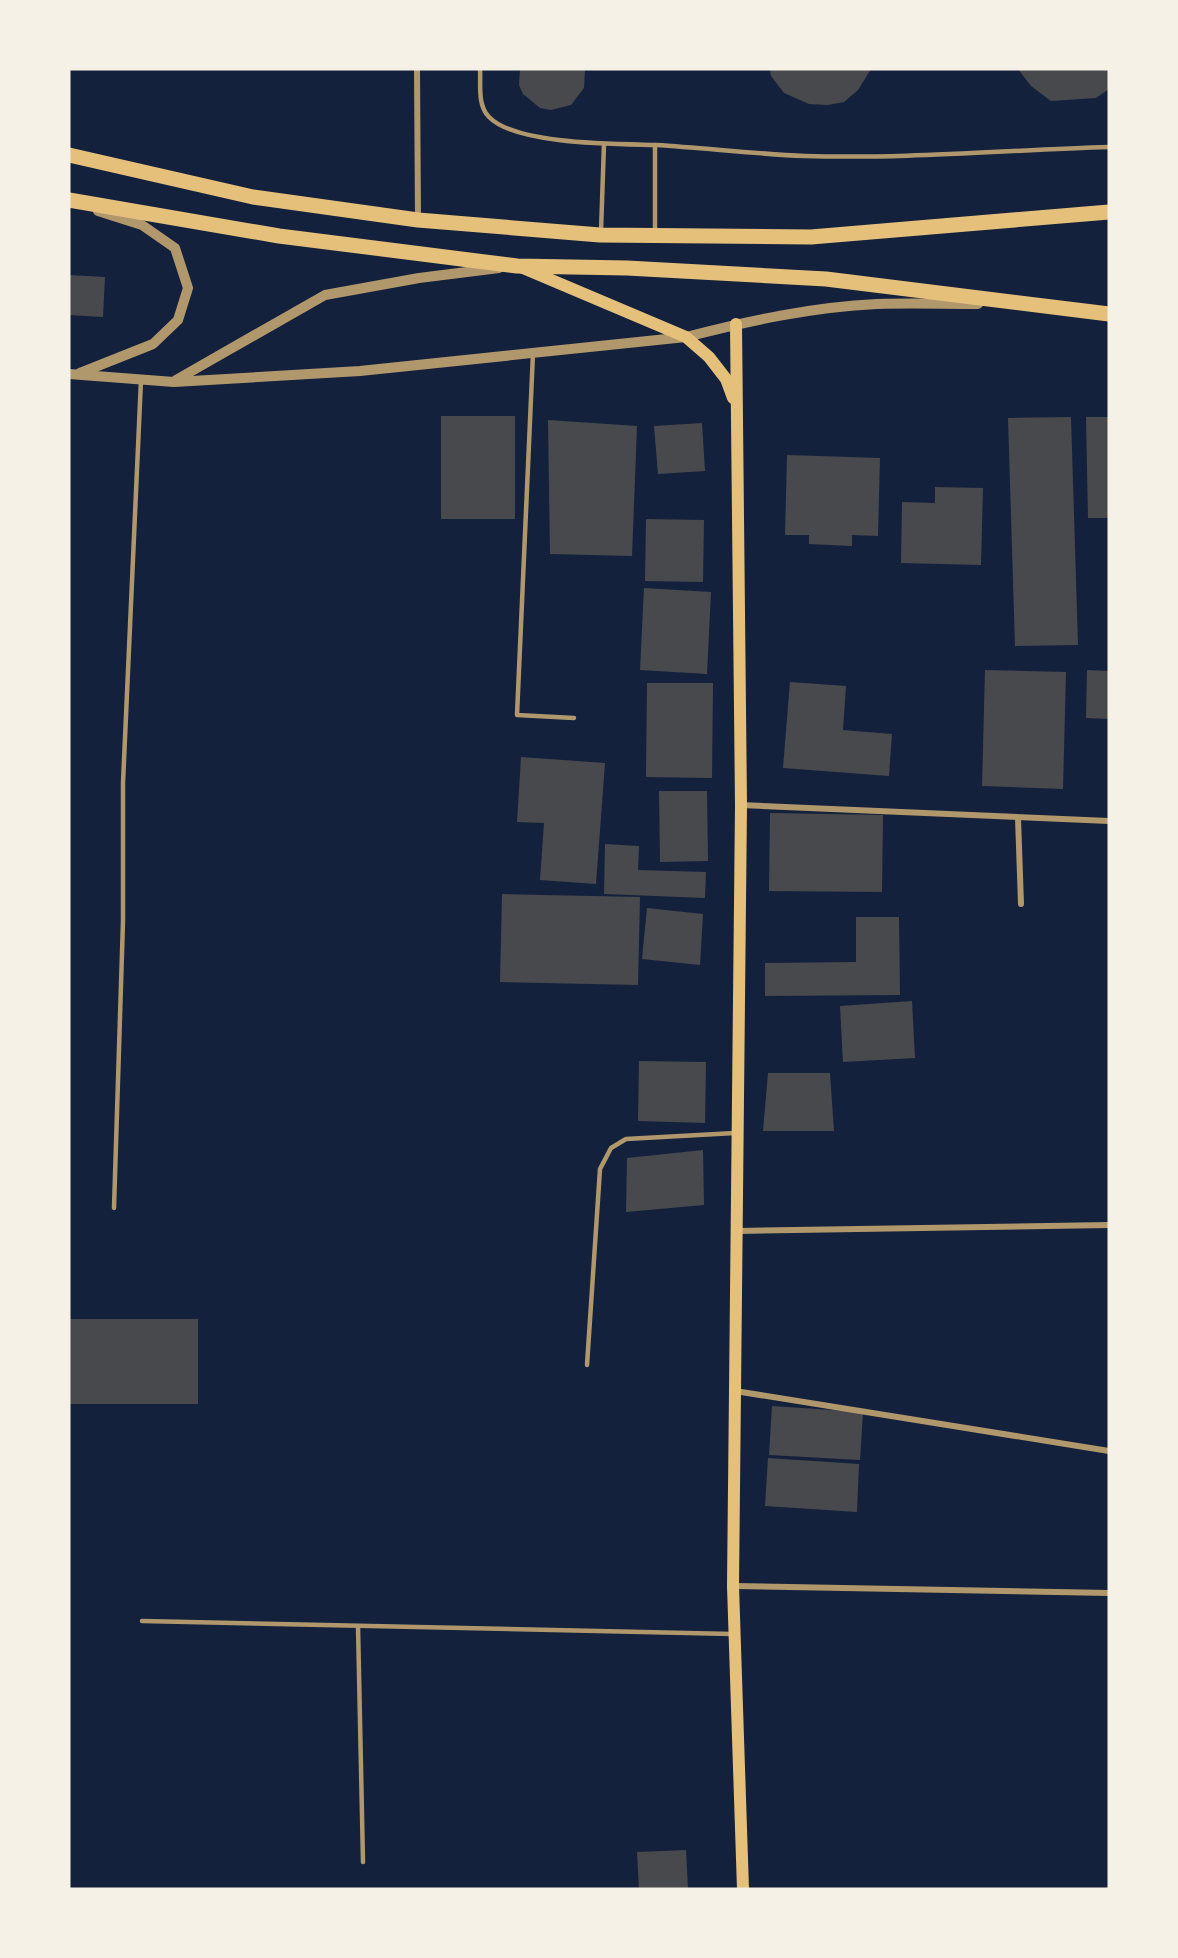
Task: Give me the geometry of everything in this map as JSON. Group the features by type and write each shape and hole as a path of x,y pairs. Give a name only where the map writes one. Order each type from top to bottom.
{"main road":[{"path":"69,155 253,197 418,220 600,235 811,237 1109,212"},
{"path":"69,201 279,236 517,266 627,268 826,279 1109,314"},
{"path":"517,266 686,337 709,357 726,380 736,408"},
{"path":"736,324 741,805 733,1586 743,1889"}],"street":[{"path":"417,69 418,220"},
{"path":"69,201 142,225 175,248 188,288 177,320 153,344 74,374"},
{"path":"174,382 325,296 419,278 517,266"},
{"path":"74,374 174,382 360,371 686,337 736,324 805,311 875,304 1020,303"},
{"path":"741,805 1109,821"},
{"path":"1018,818 1021,904"},
{"path":"737,1231 1109,1225"},
{"path":"734,1391 1109,1451"},
{"path":"733,1586 1109,1593"}],"lane":[{"path":"480,69 481,104 488,116 498,124 524,134 604,144 829,156 940,155 1109,147"},
{"path":"600,235 604,144"},
{"path":"655,145 655,235"},
{"path":"533,353 517,715 574,718"},
{"path":"114,1208 123,921 123,783 141,380"},
{"path":"587,1365 600,1169 611,1148 626,1139 738,1132"},
{"path":"142,1621 735,1634"},
{"path":"358,1626 363,1862"}],"building":[{"path":"520,69 585,69 584,88 571,105 551,110 540,108 523,94 519,85"},
{"path":"770,69 871,69 858,90 844,102 828,105 809,104 784,93 771,76"},
{"path":"1018,69 1109,69 1109,89 1096,98 1051,101 1031,86"},
{"path":"69,275 105,277 103,317 69,315"},
{"path":"441,416 515,416 515,519 441,519"},
{"path":"1071,417 1078,645 1015,646 1008,418"},
{"path":"1086,417 1109,417 1109,518 1088,518"},
{"path":"548,420 637,426 632,556 550,554"},
{"path":"702,423 705,471 658,474 654,426"},
{"path":"787,455 880,458 878,536 852,535 852,546 809,544 809,535 785,535"},
{"path":"935,487 983,488 981,565 901,563 902,502 935,503"},
{"path":"646,519 704,520 703,582 645,581"},
{"path":"644,588 711,592 707,674 640,670"},
{"path":"985,670 1066,672 1063,789 982,786"},
{"path":"1087,670 1109,671 1109,719 1086,718"},
{"path":"790,682 846,686 843,730 892,734 889,776 783,768"},
{"path":"647,683 713,683 712,778 646,777"},
{"path":"521,757 605,763 596,884 540,880 544,823 517,822"},
{"path":"659,791 707,791 708,861 660,862"},
{"path":"770,813 883,815 882,892 769,891"},
{"path":"605,844 639,846 638,870 706,872 705,898 604,894"},
{"path":"502,894 640,897 638,985 500,982"},
{"path":"647,908 703,914 700,965 642,959"},
{"path":"856,917 899,917 900,995 765,996 765,963 856,962"},
{"path":"912,1001 915,1058 843,1062 840,1006"},
{"path":"639,1061 706,1062 705,1123 638,1121"},
{"path":"768,1073 830,1073 834,1131 763,1131"},
{"path":"703,1150 704,1205 626,1212 627,1158"},
{"path":"69,1319 198,1319 198,1404 69,1404"},
{"path":"772,1406 863,1412 860,1460 769,1455"},
{"path":"768,1458 859,1464 857,1512 765,1506"},
{"path":"686,1850 688,1889 639,1889 637,1852"}]}
